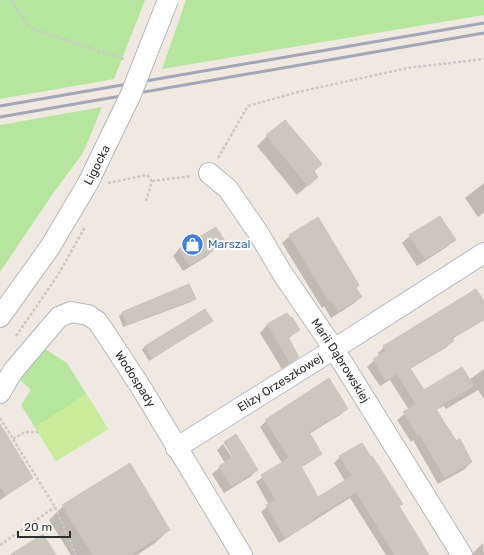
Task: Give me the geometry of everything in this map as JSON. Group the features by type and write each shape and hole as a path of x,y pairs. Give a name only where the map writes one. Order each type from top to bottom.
{"street":[{"name":"Ligocka","path":"0,317 97,183 168,0"},
{"name":"Marii Dąbrowskiej","path":"209,173 228,189 244,211 282,273 334,350 462,555"},
{"name":"Elizy Orzeszkowej","path":"176,448 334,350 484,252"},
{"name":"Wodospady","path":"0,393 13,371 56,320 70,312 88,315 97,321 242,555"}],"path":[{"path":"12,0 30,28 124,59"},
{"path":"152,181 209,173 248,106 298,92 408,68 484,59"},
{"path":"97,183 147,175 152,181"},
{"path":"146,201 152,181"},
{"path":"14,340 58,275 81,236"},
{"path":"0,418 55,507 76,555"},
{"path":"13,439 25,432 38,432"},
{"path":"0,545 55,507"}],"green space":[{"path":"0,0 145,0 114,79 0,99"},
{"path":"186,0 484,0 484,15 162,69"},
{"path":"102,107 83,153 54,192 0,272 0,125"},
{"path":"42,347 67,363 108,429 56,461 21,405 31,390 19,379"},
{"path":"86,394 108,429 56,461 35,427"}],"building":[{"path":"285,120 322,164 314,171 318,177 308,186 266,135"},
{"path":"440,216 456,240 425,259 409,235"},
{"path":"318,217 359,285 356,288 362,297 338,311 331,300 329,301 289,235"},
{"path":"216,227 225,241 212,249 213,251 189,265 179,249"},
{"path":"189,284 196,299 127,324 122,312"},
{"path":"476,289 484,301 484,319 452,338 454,341 410,368 424,390 462,367 474,386 436,409 456,441 460,439 472,462 445,478 420,435 418,436 403,412 416,404 397,374 386,381 373,359 386,351 383,346"},
{"path":"205,309 213,321 152,358 145,346"},
{"path":"287,313 291,318 292,317 300,330 288,337 299,357 290,363 267,324"},
{"path":"329,378 348,409 309,432 322,454 301,466 318,497 352,476 339,456 362,443 403,504 399,506 429,555 395,555 356,492 312,519 313,521 285,538 266,505 276,500 261,475 289,458 265,420"},
{"path":"0,424 33,478 6,495 0,486"},
{"path":"236,434 258,470 231,486 219,466 233,457 224,442"},
{"path":"130,463 170,530 130,555 93,555 62,505"},
{"path":"43,534 56,555 10,555"}],"railway":[{"path":"0,106 484,23"},
{"path":"0,117 484,33"}],"place":[{"name":"Marszal","path":"193,244"}]}
